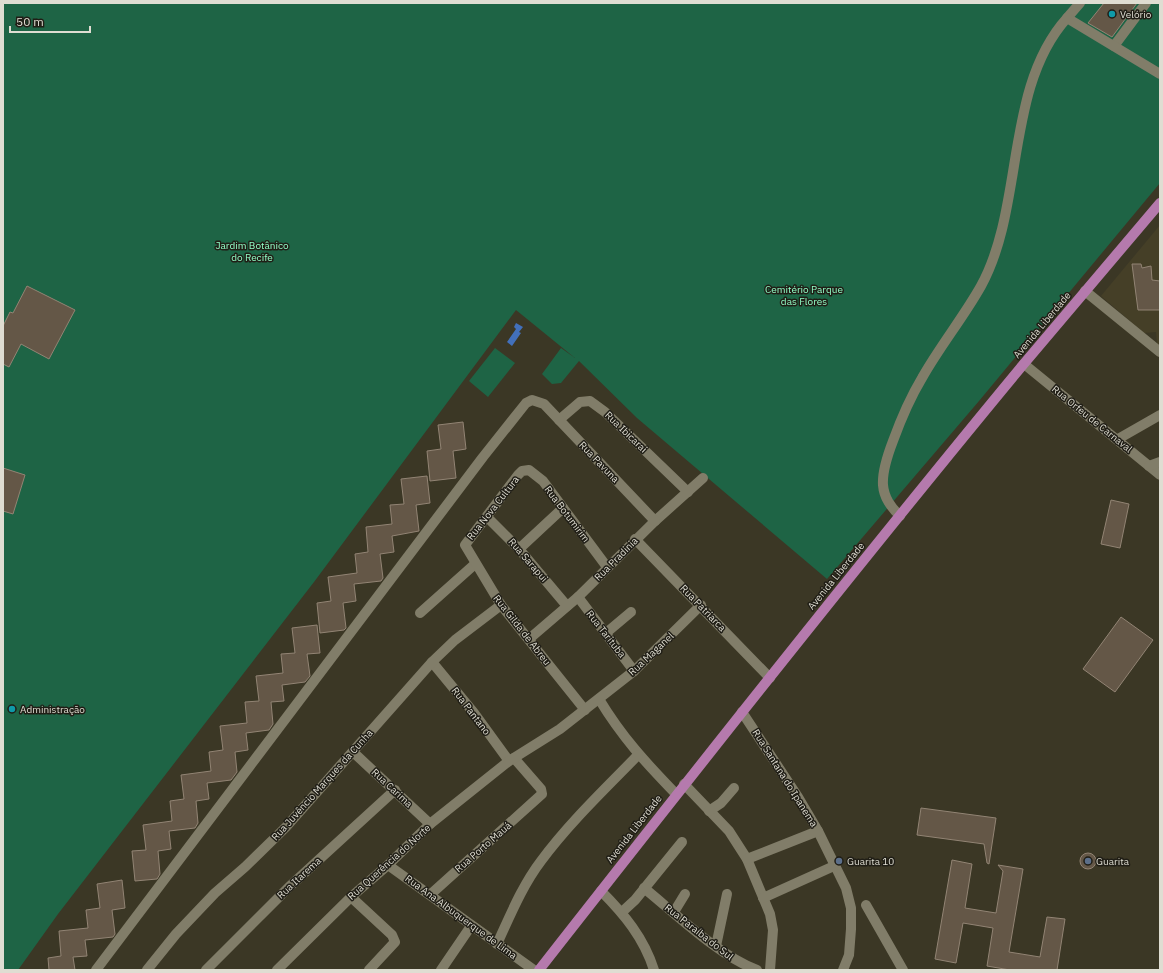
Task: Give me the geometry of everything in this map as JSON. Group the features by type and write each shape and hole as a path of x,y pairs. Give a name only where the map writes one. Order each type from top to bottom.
{"main road":[{"name":"Avenida Liberdade","path":"539,970 676,794 900,516 1024,364 1160,202"}],"street":[{"path":"900,516 892,508 886,498 883,485 884,471 891,447 903,415 922,378 981,285 992,261 1000,236 1022,121 1031,88 1049,39 1080,3"},
{"path":"1114,46 1146,3"},
{"path":"1067,18 1160,74"},
{"path":"1086,292 1160,352"},
{"name":"Rua Orfeu de Carnaval","path":"1024,364 1118,439 1160,475"},
{"name":"Rua Pavuna","path":"96,970 521,408 532,400 544,404 654,521"},
{"name":"Rua Ibicarai","path":"559,420 584,400 596,404 688,492"},
{"path":"1118,439 1160,414"},
{"path":"1149,466 1160,462"},
{"name":"Rua Botumirim","path":"522,471 529,470 543,481 606,567"},
{"name":"Rua Nova Cultura","path":"465,545 522,471"},
{"name":"Rua Pradinia","path":"528,639 578,597 635,539 703,478"},
{"path":"519,550 563,508"},
{"name":"Rua Sarapui","path":"487,517 519,550 567,606"},
{"name":"Rua Patriarca","path":"635,539 701,605 770,678"},
{"name":"Rua Gilda de Abreu","path":"465,545 501,605 585,710"},
{"path":"420,613 476,564"},
{"name":"Rua Tarituba","path":"578,597 634,671"},
{"name":"Rua Juvêncio Marques da Cunha","path":"147,970 176,934 210,898 268,845 353,752 385,713 432,662 455,640 501,605"},
{"name":"Rua Maganel","path":"512,760 585,710 634,671 701,605"},
{"path":"606,633 631,612"},
{"name":"Rua Pantano","path":"432,662 512,760 542,792 536,801"},
{"path":"599,699 617,728 638,755 676,794"},
{"name":"Rua Santana do Ipanema","path":"742,712 798,797 818,831 846,888 851,908 851,929 849,955 843,970"},
{"name":"Rua Carima","path":"353,752 430,824"},
{"path":"497,944 520,896 540,861 638,755"},
{"name":"Rua Querência do Norte","path":"277,970 351,897 430,824 512,760"},
{"path":"684,784 729,831 747,859 770,914 773,930 770,970"},
{"path":"709,811 721,803 734,788"},
{"name":"Rua Itarema","path":"206,970 289,887 395,790"},
{"name":"Rua Porto Mauá","path":"431,894 536,801"},
{"path":"747,859 818,831"},
{"path":"622,912 682,842"},
{"name":"Rua Ana Albuquerque de Lima","path":"388,864 431,894 471,926 534,970"},
{"path":"763,898 834,866"},
{"name":"Rua Paraíba do Sul","path":"644,888 716,946 744,965 757,970"},
{"path":"601,891 622,912 634,928 649,955 654,970"},
{"path":"674,912 685,894"},
{"path":"716,946 727,894"},
{"path":"351,897 392,935 395,942 369,970"},
{"path":"866,905 903,970"},
{"path":"441,970 471,926"}],"shaded area":[{"path":"1160,225 1160,347 1157,344 1156,332 1144,333 1101,296"}],"green space":[{"name":"Jardim Botânico do Recife","path":"3,3 1160,3 1160,183 979,401 827,579 637,418 579,361 561,383 552,384 542,374 561,348 575,358 516,310 314,582 58,914 18,970 3,970"},
{"path":"495,348 515,363 488,397 469,381"}],"water":[{"path":"516,323 523,327 519,332 521,333 512,346 507,342 516,329 514,327"}],"building":[{"name":"Velório","path":"1104,3 1137,3 1112,37 1088,23"},
{"path":"1132,264 1141,264 1142,268 1151,266 1152,280 1160,281 1160,310 1138,310"},
{"path":"27,286 75,310 49,359 21,344 9,367 3,364 3,326 10,312 13,313"},
{"path":"463,422 466,449 453,451 456,478 430,481 427,451 441,449 438,425"},
{"path":"3,468 25,475 13,514 3,511"},
{"path":"427,476 430,503 416,505 419,531 392,536 394,552 380,554 383,578 381,581 354,584 356,601 343,603 346,628 344,630 320,633 317,603 331,601 328,577 357,573 355,554 368,552 366,527 392,524 390,505 404,504 401,479"},
{"path":"1111,500 1129,504 1120,548 1101,544"},
{"path":"1121,617 1153,640 1115,692 1083,669"},
{"path":"317,625 320,653 307,654 310,676 305,682 282,685 284,701 271,702 273,724 269,730 246,733 248,750 235,752 237,772 231,780 207,783 209,799 196,801 198,823 195,828 169,831 171,849 158,851 160,874 157,879 135,881 132,851 146,850 143,825 172,821 170,801 184,799 181,775 211,771 209,752 223,750 220,726 247,723 245,702 259,701 256,676 283,673 281,654 295,653 292,628"},
{"path":"921,808 996,818 989,864 987,863 984,844 917,835"},
{"name":"Guarita","path":"1088,853 1094,855 1096,861 1094,867 1088,869 1082,867 1080,861 1082,855"},
{"path":"952,860 972,864 965,908 996,913 1003,871 998,865 1023,869 1009,952 1040,957 1047,917 1065,919 1057,970 1010,970 987,966 993,928 963,923 956,963 935,959"},
{"path":"122,880 125,908 112,910 115,934 113,937 85,940 87,956 73,957 75,970 49,970 48,958 61,956 59,931 88,928 86,910 100,908 97,884"}],"place":[{"name":"Velório","path":"1112,14"},
{"name":"Administração","path":"12,709"},
{"name":"Guarita 10","path":"839,861"},
{"name":"Guarita","path":"1088,861"}],"park label":[{"name":"Cemitério Parque das Flores","path":"804,294"}]}
